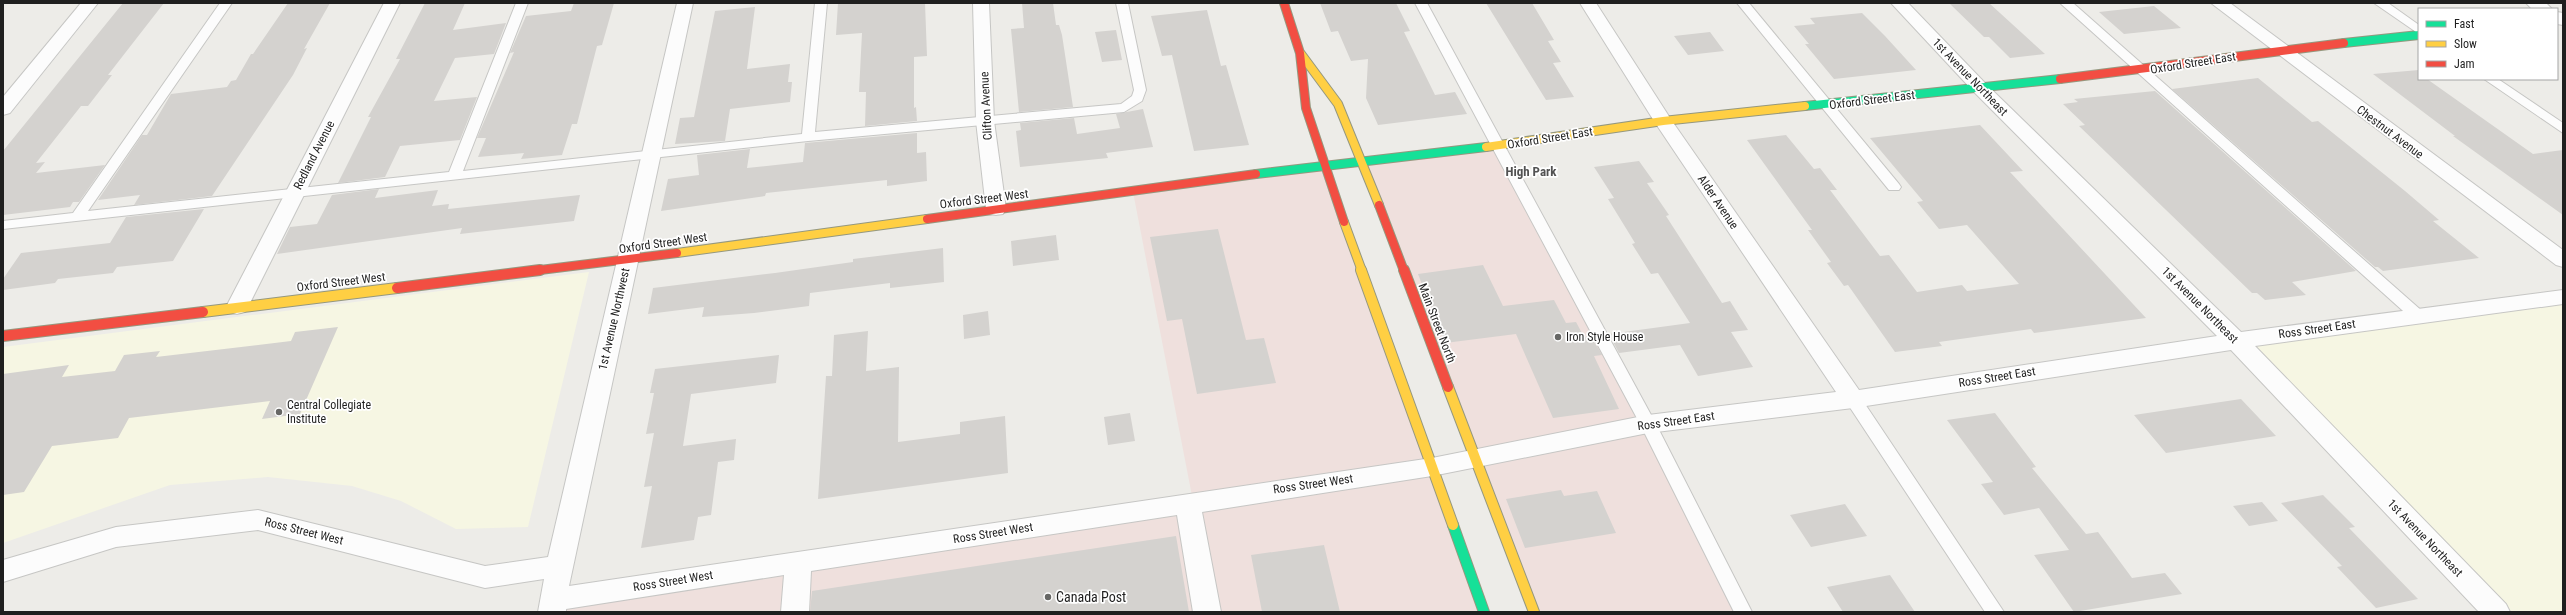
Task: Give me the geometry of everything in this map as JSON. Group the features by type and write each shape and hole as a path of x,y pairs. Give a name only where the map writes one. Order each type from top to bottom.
{"street":[{"path":"3,109 90,3"},
{"name":"Redland Avenue","path":"237,307 392,3"},
{"name":"1st Avenue Northwest","path":"553,606 559,566 685,3"},
{"name":"Clifton Avenue","path":"982,3 985,121 996,208"},
{"name":"Main Street North","path":"1284,3 1300,53 1306,108 1324,165 1484,612"},
{"name":"Alder Avenue","path":"1588,3 1663,121 1852,399"},
{"name":"1st Avenue Northeast","path":"1899,3 1980,88 2236,341 2496,612"},
{"name":"Chestnut Avenue","path":"2219,3 2563,260"},
{"name":"Oxford Street East","path":"1324,165 1363,162 1498,146 1663,121 2142,71 2279,49 2418,36"},
{"name":"Main Street North","path":"1300,53 1338,104 1363,162 1534,612"},
{"name":"Oxford Street West","path":"3,336 628,260 996,208 1133,192 1324,165"},
{"name":"Ross Street East","path":"1432,467 1475,457 1648,424 1852,399 2417,315 2563,297"},
{"name":"Ross Street West","path":"553,606 798,562 1432,467"},
{"path":"1188,504 1207,612"},
{"name":"Ross Street West","path":"3,571 116,537 258,520 485,577 559,566"},
{"path":"795,612 798,562"}],"lane":[{"path":"78,216 226,3"},
{"path":"455,175 522,3"},
{"path":"808,137 821,3"},
{"path":"3,225 455,175 650,156 808,137 1124,108 1138,98 1140,90 1122,3"},
{"path":"1421,3 1648,424 1743,612"},
{"path":"1743,3 1894,187"},
{"path":"2066,3 2417,315"},
{"path":"2380,3 2418,29"},
{"path":"2491,80 2563,129"},
{"path":"1852,399 1995,612"}],"shaded area":[{"path":"1498,146 1743,612 1534,612 1363,162"},
{"path":"1324,165 1484,612 552,612 555,599 1193,501 1133,192"},
{"name":"Central Collegiate Institute","path":"589,272 528,527 456,529 401,501 352,486 268,477 170,485 3,543 3,347"},
{"path":"2563,294 2563,612 2496,612 2236,341"}],"building":[{"path":"123,3 164,3 108,75 112,75 88,106 81,106 36,163 45,162 36,173 105,165 79,202 73,202 70,207 3,215 3,151"},
{"path":"288,3 330,3 304,49 307,48 293,75 212,196 134,205 140,195 98,200 142,135 147,135 171,94 227,87 231,81 236,80 251,54 253,54"},
{"path":"425,3 465,3 453,30 506,23 494,54 455,58 434,101 477,97 460,140 400,146 385,177 338,183 371,117 368,117 400,59 396,59"},
{"path":"574,3 614,3 602,45 597,46 577,124 572,124 562,155 521,159 524,153 478,157 486,138 477,138 514,52 510,53 526,16 571,11"},
{"path":"838,3 925,3 927,56 914,57 914,108 916,107 917,121 865,126 866,92 859,92 862,33 836,35"},
{"path":"1022,3 1053,3 1056,25 1059,25 1062,35 1073,107 1019,112 1011,29 1024,28"},
{"path":"1320,3 1396,3 1410,31 1404,32 1435,95 1455,92 1467,114 1378,125 1366,98 1368,59 1351,61 1338,31 1331,32"},
{"path":"1486,3 1532,3 1554,40 1548,41 1561,62 1553,63 1574,97 1546,100"},
{"path":"1949,3 1989,3 2045,54 2010,58 1989,37 1984,37"},
{"path":"2154,6 2181,28 2124,34 2099,12"},
{"path":"755,7 747,69 790,64 788,82 792,82 790,102 730,109 725,141 675,144 680,118 694,117 715,11"},
{"path":"1207,10 1221,66 1226,65 1249,145 1194,151 1172,55 1162,56 1151,16"},
{"path":"1862,13 1916,70 1834,79 1805,44 1809,44 1794,26 1815,24 1810,18"},
{"path":"1116,30 1122,60 1102,62 1095,32"},
{"path":"1710,32 1724,51 1688,55 1674,36"},
{"path":"2418,70 2418,80 2428,80 2533,154 2563,150 2563,215 2453,136 2455,136 2373,74"},
{"path":"2258,78 2312,122 2318,121 2405,191 2439,220 2433,221 2479,258 2383,271 2378,267 2375,267 2172,89"},
{"path":"2155,91 2356,271 2292,282 2306,295 2265,300 2257,293 2252,293 2079,126 2085,125 2063,104 2078,102 2074,99"},
{"path":"1143,109 1153,147 1106,153 1108,158 1020,167 1016,131 1021,130 1020,123 1074,118 1077,134 1120,128 1116,114"},
{"path":"1980,125 2023,171 2010,172 2146,318 2034,333 2031,329 1939,342 1942,346 1895,352 1848,285 1844,286 1827,263 1831,262 1808,230 1812,230 1747,140 1786,135 1814,169 1820,168 1837,190 1830,190 1880,256 1889,255 1917,292 1962,285 1967,291 2019,284 1967,225 1939,229 1917,202 1923,201 1870,138"},
{"path":"917,133 917,153 926,152 927,181 887,186 887,180 766,193 765,196 661,211 668,179 699,175 697,155 750,149 747,168 803,162 805,143"},
{"path":"1639,161 1654,182 1647,183 1669,215 1666,216 1722,303 1730,301 1748,330 1731,332 1753,367 1698,376 1680,345 1619,353 1609,334 1690,323 1658,273 1651,274 1632,244 1635,243 1608,199 1614,198 1594,167"},
{"path":"379,189 375,198 438,190 432,206 449,204 448,209 580,195 574,221 460,234 462,228 277,254 290,227 317,224 332,195"},
{"path":"204,209 173,261 117,267 113,273 58,279 55,283 3,290 3,279 21,253 110,243 126,217"},
{"path":"1218,229 1246,340 1264,338 1276,383 1197,394 1182,319 1167,321 1150,237"},
{"path":"1056,235 1059,260 1013,266 1011,241"},
{"path":"943,248 944,282 890,288 890,283 810,293 809,306 754,313 702,317 704,307 648,314 653,288 775,273 853,262 853,259"},
{"path":"1483,265 1503,306 1554,300 1566,323 1576,322 1584,337 1591,336 1602,355 1594,356 1619,409 1553,418 1516,334 1445,343 1418,274"},
{"path":"988,311 990,335 964,339 963,315"},
{"name":"Central Collegiate Institute","path":"338,327 300,414 262,419 270,401 129,418 118,438 52,446 24,492 3,495 3,374 69,365 62,377 115,371 124,355 160,351 156,357 291,341 295,332"},
{"path":"868,331 866,371 899,367 898,442 960,434 960,422 1005,416 1008,473 818,499 826,376 832,376 834,335"},
{"path":"779,355 776,383 691,394 683,446 736,439 734,460 718,462 711,515 698,517 694,540 641,548 652,486 644,487 654,433 646,434 654,393 650,393 655,369"},
{"path":"2241,399 2276,436 2166,453 2134,415"},
{"path":"1130,413 1135,441 1108,445 1104,417"},
{"path":"1995,413 2036,467 2032,468 2086,534 2098,532 2132,578 2165,573 2182,594 2074,612 2034,555 2069,550 2039,508 2004,515 1981,484 1993,482 1947,420"},
{"path":"1561,490 1564,496 1597,491 1616,533 1525,548 1506,499"},
{"path":"2323,495 2355,527 2349,528 2418,599 2376,608 2337,567 2342,566 2281,503"},
{"path":"2262,502 2278,521 2249,526 2233,506"},
{"path":"1845,504 1867,536 1811,547 1790,515"},
{"path":"1176,536 1189,612 810,612 812,591"},
{"path":"1324,545 1340,612 1262,612 1251,555"},
{"path":"1890,575 1915,612 1843,612 1827,587"}],"traffic: fast":[{"path":"2344,43 2418,35"},
{"path":"1805,106 2060,79"},
{"path":"1256,174 1486,147"},
{"path":"1453,525 1484,612"}],"traffic: slow":[{"path":"1301,54 1338,104 1379,205"},
{"path":"1486,147 1663,121 1805,106"},
{"path":"677,253 927,219"},
{"path":"1344,222 1453,525"},
{"path":"203,312 397,288"},
{"path":"1448,387 1534,612"}],"traffic: jam":[{"path":"1284,3 1300,53 1306,108 1344,222"},
{"path":"2060,79 2344,43"},
{"path":"927,219 1256,174"},
{"path":"1379,205 1448,387"},
{"path":"397,288 677,253"},
{"path":"3,336 203,312"}],"place":[{"name":"Iron Style House","path":"1558,337"},
{"name":"Central Collegiate Institute","path":"279,412"},
{"name":"Canada Post","path":"1048,597"}],"district":[{"name":"High Park","path":"1531,171"}]}
